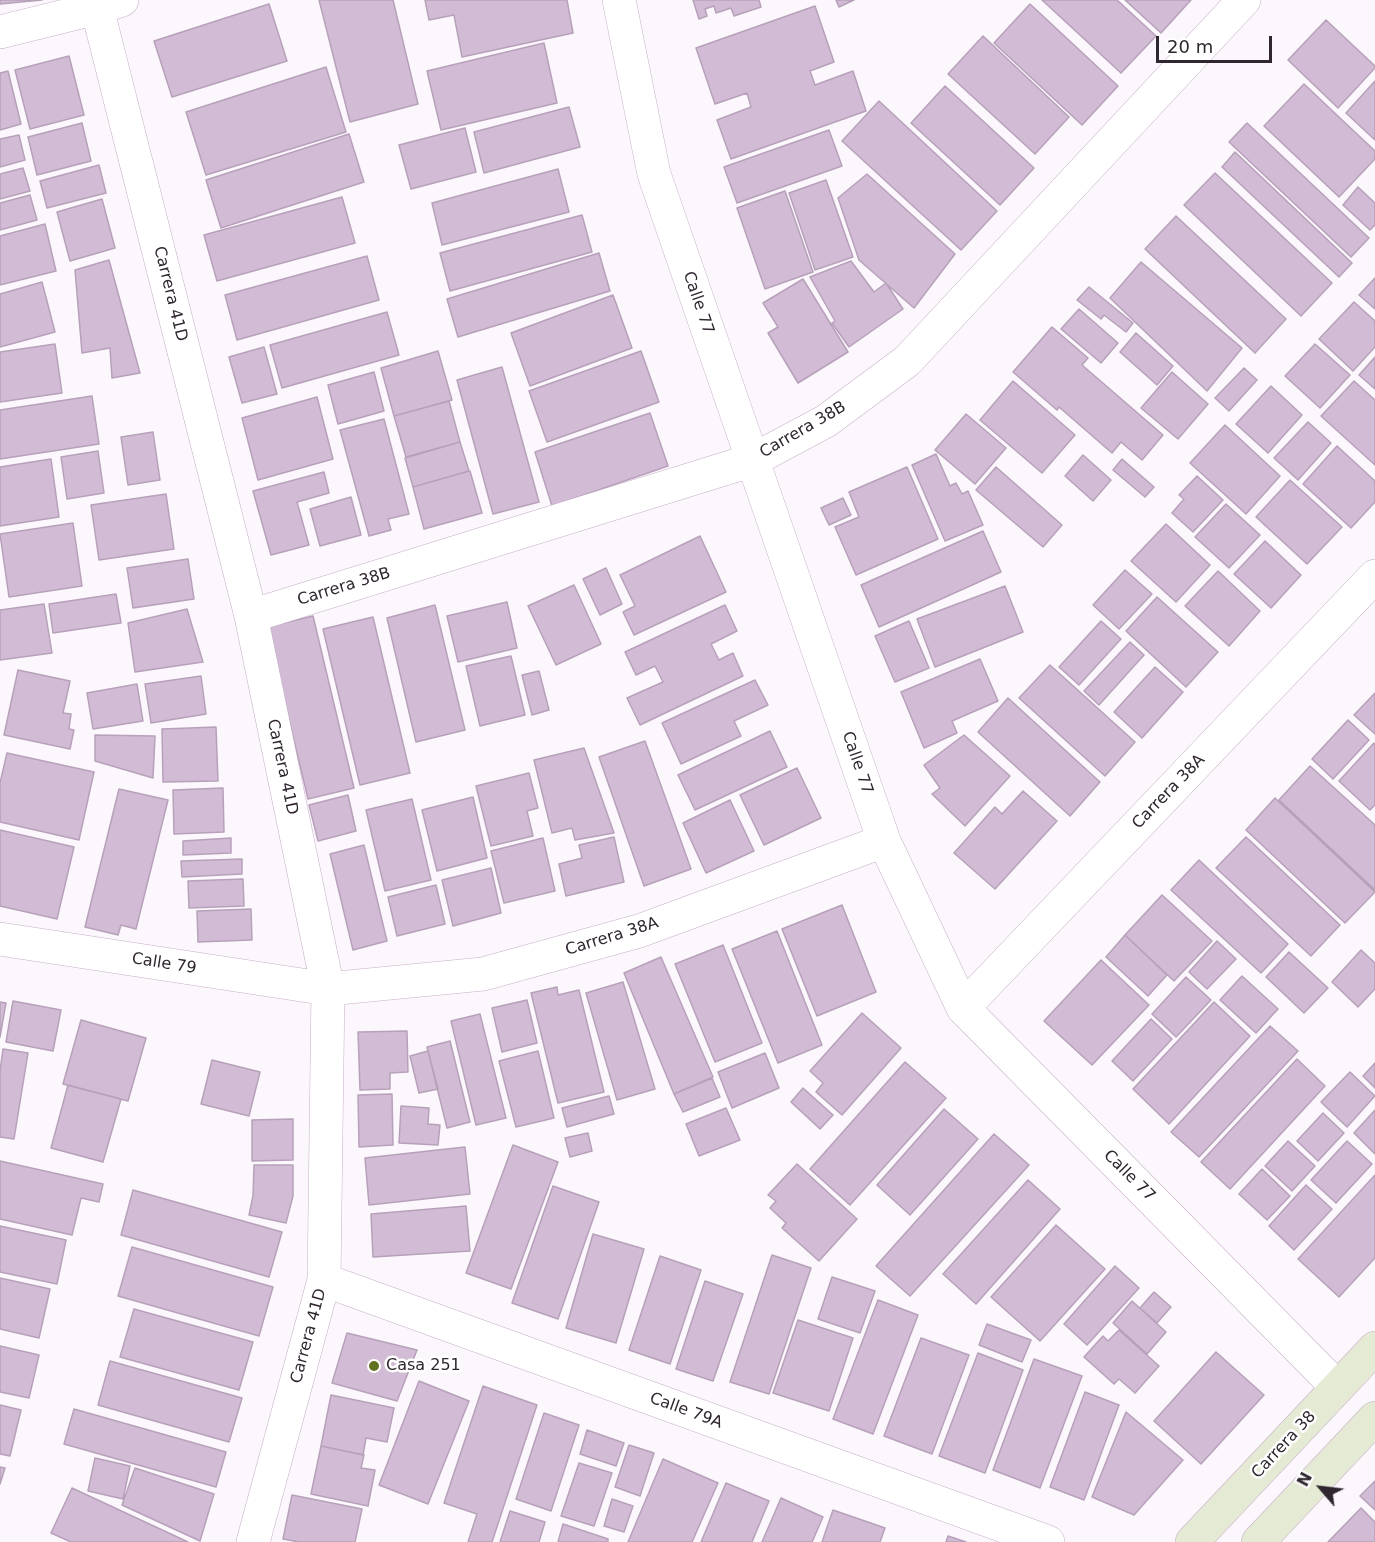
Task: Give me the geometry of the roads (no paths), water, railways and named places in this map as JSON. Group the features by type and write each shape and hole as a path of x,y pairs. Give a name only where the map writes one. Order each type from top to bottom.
{"main road":[{"name":"Carrera 38","path":"1192,1542 1375,1348"},
{"path":"1258,1542 1375,1418"}],"street":[{"name":"Calle 77","path":"619,0 654,174 885,842 963,1008 1337,1387"},
{"name":"Carrera 38B","path":"251,616 753,460 826,421 907,361 1244,0"},
{"path":"0,32 105,3"},
{"name":"Carrera 41D","path":"105,3 251,616 328,989 324,1281 253,1542"},
{"name":"Carrera 38A","path":"963,1008 1375,576"},
{"name":"Carrera 38A","path":"328,989 483,974 639,930 885,842"},
{"name":"Calle 79","path":"0,939 328,989"},
{"name":"Calle 79A","path":"324,1281 1048,1542"}],"place":[{"name":"Casa 251","path":"374,1366"}]}
